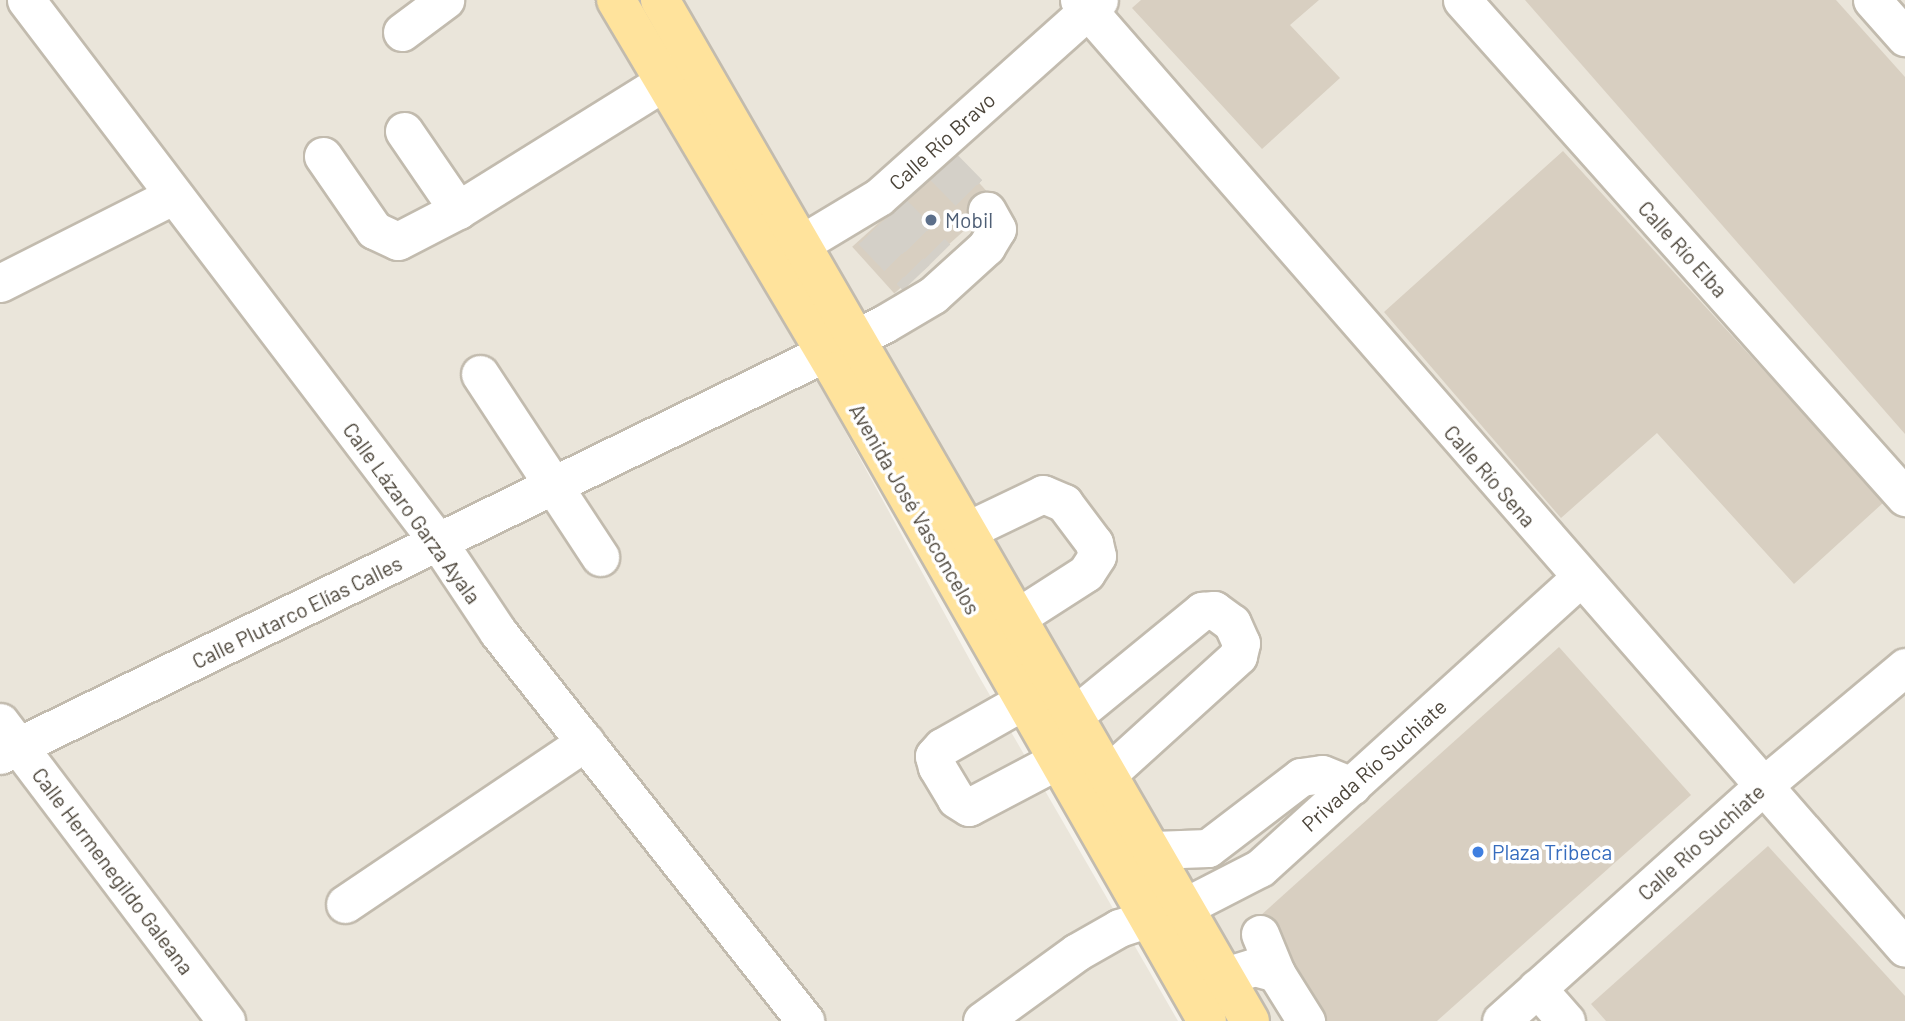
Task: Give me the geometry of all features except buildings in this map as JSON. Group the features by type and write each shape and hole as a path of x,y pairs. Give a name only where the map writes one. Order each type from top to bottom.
{"main road":[{"name":"Avenida José Vasconcelos","path":"616,0 770,263 841,345 968,530 1250,1021"},
{"name":"Avenida José Vasconcelos","path":"660,0 803,243 841,345 1025,700 1207,1021"}],"street":[{"name":"Calle Lázaro Garza Ayala","path":"26,0 172,196 438,542 498,632 806,1021"},
{"path":"402,32 445,0"},
{"name":"Calle Río Elba","path":"1462,0 1905,497"},
{"path":"1872,0 1905,37"},
{"name":"Calle Río Bravo","path":"770,263 803,243 875,213 927,167 1088,3"},
{"name":"Calle Río Sena","path":"1088,3 1579,579 1764,785 1905,948"},
{"path":"323,156 373,230 390,241 408,238 458,210 696,62"},
{"path":"404,131 458,210"},
{"path":"0,283 172,196"},
{"name":"Calle Plutarco Elías Calles","path":"6,741 555,487 841,345 935,276 980,229"},
{"path":"481,374 600,557"},
{"path":"968,530 1043,494 1064,503 1094,543 1097,556 1086,573 1019,616"},
{"name":"Privada Río Suchiate","path":"982,1021 1077,952 1149,916 1186,906 1260,868 1579,579"},
{"path":"1076,714 1202,611 1214,610 1232,623 1241,643 1238,656 1109,773"},
{"name":"Calle Río Suchiate","path":"1502,1021 1764,785 1905,667"},
{"path":"1025,700 942,747 934,756 937,767 956,799 969,807 1058,760"},
{"name":"Calle Hermenegildo Galeana","path":"6,741 226,1021"},
{"path":"345,904 585,743"},
{"path":"1154,850 1208,848 1301,776 1322,774 1352,786"},
{"path":"1259,934 1276,972 1306,1021"},
{"path":"1225,976 1254,967 1276,972"},
{"path":"1537,988 1566,1021"}],"shaded area":[{"path":"0,0 595,0 767,288 977,673 1178,1021 0,1021"},
{"path":"680,0 1905,0 1905,1021 1268,1021"}],"tunnel":[{"path":"943,166 987,211"},
{"path":"893,212 937,257"},
{"path":"872,231 916,277"}],"place":[{"name":"Mobil","path":"931,220"},
{"name":"Plaza Tribeca","path":"1478,852"}]}
